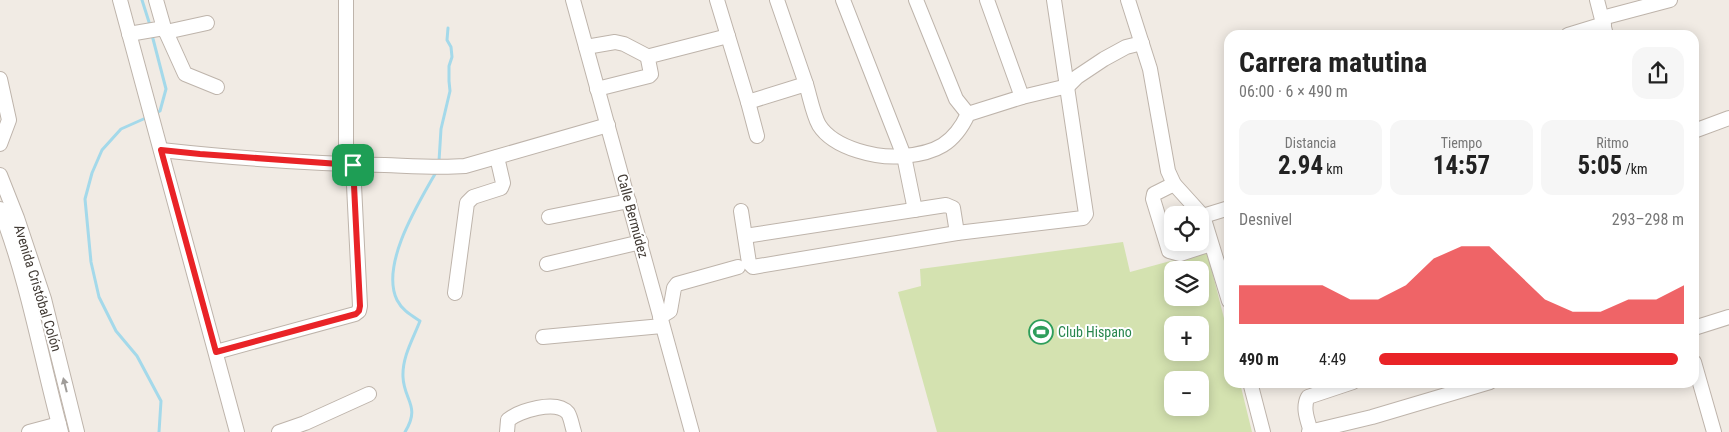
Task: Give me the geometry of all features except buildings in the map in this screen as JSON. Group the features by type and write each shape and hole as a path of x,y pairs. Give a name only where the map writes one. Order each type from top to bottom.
{"street":[{"path":"120,0 237,432"},
{"path":"156,0 165,30 185,74 217,87"},
{"path":"216,352 356,314 359,311 360,297 349,165 346,0"},
{"name":"Calle Bermúdez","path":"573,0 692,432"},
{"path":"717,0 757,136"},
{"path":"777,0 818,124 825,134 836,141 877,156 904,156 938,149 960,128 968,114 1022,97 1068,86 1077,77 1104,59 1126,48 1142,43"},
{"path":"842,0 904,156 914,210"},
{"path":"916,0 956,100 968,114"},
{"path":"986,0 1022,97"},
{"path":"741,211 749,263 753,267 957,233 1083,218 1085,216 1068,86 1054,0"},
{"path":"1128,0 1150,69 1168,172 1174,184 1194,206"},
{"path":"1597,0 1604,26"},
{"path":"1588,30 1604,26 1670,0"},
{"path":"129,34 207,23"},
{"path":"586,47 615,42 624,44 649,57 728,36"},
{"path":"597,89 649,76 651,74 649,57"},
{"path":"0,79 9,120 0,144"},
{"path":"748,102 806,84"},
{"path":"1699,129 1729,118"},
{"path":"161,150 349,165 445,168 465,166 608,125"},
{"path":"455,294 467,203 473,197 500,188 503,183 501,176 489,170 491,159"},
{"name":"Avenida Cristóbal Colón","path":"0,175 17,218 44,299 77,432"},
{"path":"1174,184 1154,194 1153,199 1169,251 1180,254 1211,244"},
{"path":"549,217 629,201"},
{"path":"745,236 950,206 953,208 957,233"},
{"name":"Avenida Cristóbal Colón","path":"0,209 28,296 60,428"},
{"path":"1209,214 1224,210"},
{"path":"1209,237 1224,275"},
{"path":"547,264 641,242"},
{"path":"543,337 661,321 670,311 674,288 678,284 738,268"},
{"path":"1699,326 1729,317"},
{"path":"1699,380 1714,432"},
{"path":"1251,388 1262,432"},
{"path":"1335,388 1308,397 1305,404 1310,432 1372,417 1470,388"},
{"path":"279,432 305,423 369,394"},
{"path":"507,432 508,420 517,414 536,408 554,407 568,413 574,432"},
{"path":"29,432 60,428"}],"green space":[{"name":"Club Hispano","path":"1123,242 1130,272 1164,263 1164,306 1209,306 1209,261 1170,261 1207,251 1224,318 1224,388 1241,388 1252,432 937,432 898,292 921,286 920,269"}],"waterway":[{"path":"142,0 149,22"},
{"path":"439,161 441,129 450,91 449,66 452,57 451,47 447,40 448,28"},
{"path":"152,35 166,89 160,111 154,114"},
{"path":"148,117 121,129 102,150 92,173 85,199 91,262 99,297 116,331 137,356 161,401 159,432"},
{"path":"405,432 410,423 412,410 404,385 404,362 420,321 399,304 393,286 393,270 403,235 435,174"}],"place":[{"name":"Club Hispano","path":"1041,332"}],"route":[{"path":"161,150 353,165 359,311 356,314 216,352 161,150"}]}
